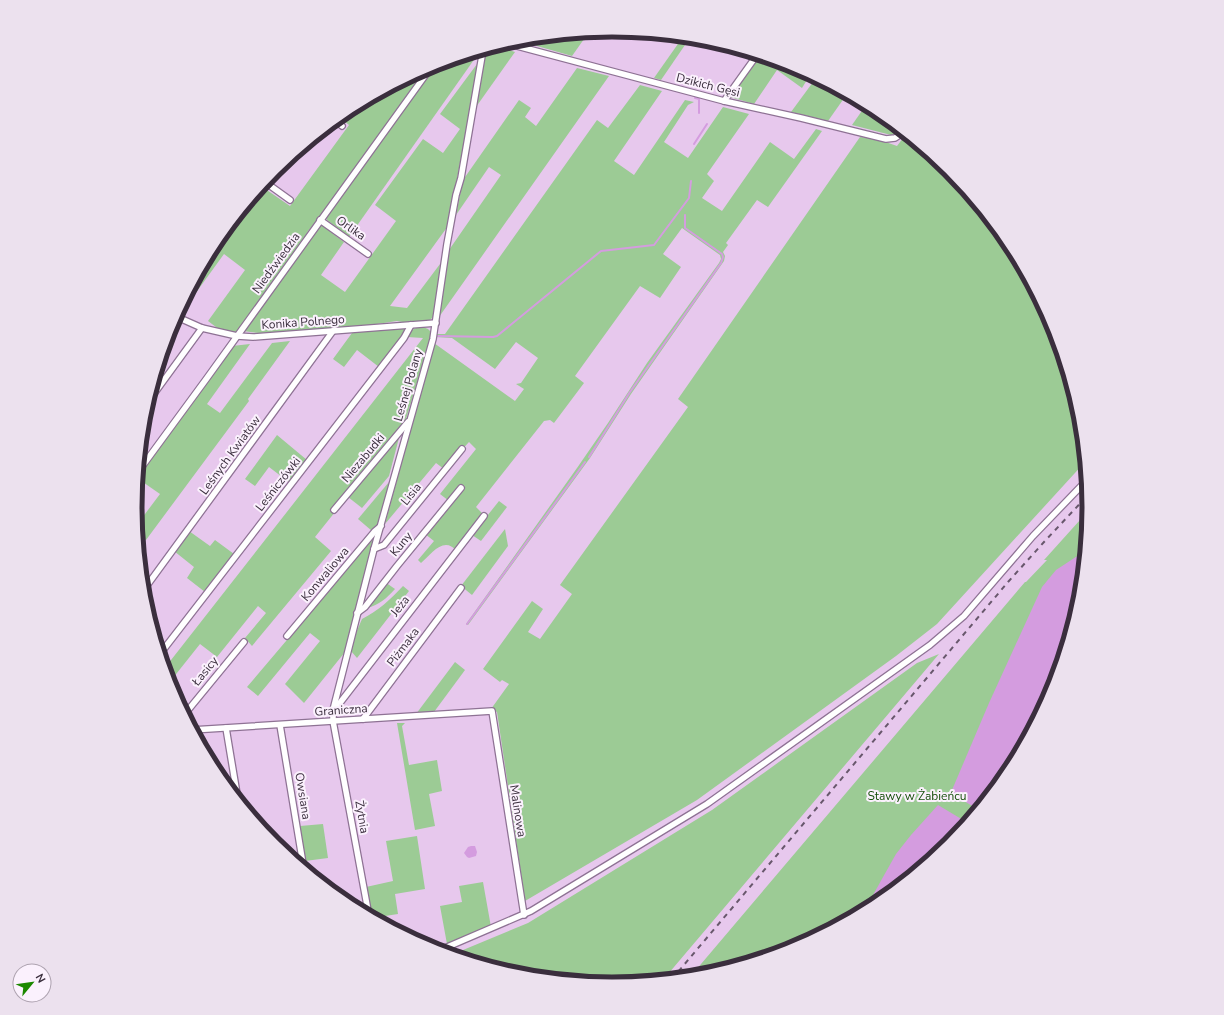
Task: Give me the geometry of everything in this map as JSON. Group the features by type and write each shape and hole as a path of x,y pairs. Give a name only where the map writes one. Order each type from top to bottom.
{"street":[{"name":"Dzikich Gęsi","path":"518,46 724,102 801,118 886,139 895,138 899,135"},
{"name":"Leśnej Polany","path":"333,721 333,710 357,613 409,420 433,338 447,244 456,195 461,178 481,56"},
{"path":"724,102 754,59"},
{"name":"Niedźwiedzia","path":"144,463 424,77"},
{"path":"269,185 290,200"},
{"name":"Orlika","path":"320,220 368,254"},
{"name":"Konika Polnego","path":"181,319 202,328 236,336 253,337 436,323"},
{"name":"Leśniczówki","path":"163,650 404,338 411,325"},
{"path":"157,389 202,328"},
{"name":"Leśnych Kwiatów","path":"148,584 333,331"},
{"name":"Niezabudki","path":"334,510 409,420"},
{"name":"Lisia","path":"374,549 384,544 462,449"},
{"path":"446,947 524,915 707,804 930,645 964,616 1033,536 1081,486"},
{"name":"Kuny","path":"357,613 365,608 397,566 461,488"},
{"name":"Jeża","path":"333,710 484,516"},
{"name":"Konwaliowa","path":"287,636 375,531 381,526"},
{"name":"Piżmaka","path":"362,719 461,588"},
{"name":"Łasicy","path":"188,711 244,642"},
{"name":"Malinowa","path":"492,711 524,915"},
{"name":"Graniczna","path":"198,730 492,711"},
{"name":"Żytnia","path":"333,721 368,909"},
{"name":"Owsiana","path":"280,725 303,861"},
{"path":"226,728 236,790"}],"green space":[{"path":"585,38 572,56 531,44"},
{"path":"679,42 685,45 661,80 654,78"},
{"path":"506,49 515,52 476,107 484,55"},
{"path":"476,57 349,237 327,220 326,216 428,75"},
{"path":"756,60 807,80 802,88 777,70 754,104 730,97"},
{"path":"477,64 469,116 448,226 390,306 407,308 440,264 435,315 430,320 408,323 397,321 363,327 294,332 259,333 243,331 321,224 333,231 332,233 344,242 321,275 345,292 396,221 375,205 423,139 443,153 460,129 440,114"},
{"path":"577,68 609,76 439,317 449,250 501,175 489,167 456,215 463,180 519,100 531,108 525,117 536,126"},
{"path":"419,79 323,214 308,231 305,239 237,333 220,330 208,321 245,270 224,254 187,304 221,246 239,221 266,189 290,206 349,125 344,121 351,116 377,100"},
{"path":"813,83 844,98 828,121 791,112"},
{"path":"640,85 662,91 614,161 634,175 685,100 694,102 688,105 664,142 688,158 723,107 749,114 707,174 714,181 702,198 722,211 770,142 794,159 816,129 822,131 768,207 757,200 726,243 728,245 723,252 725,256 724,261 631,394 590,458 468,625 466,624 577,468 647,363 721,259 720,255 682,228 663,254 681,267 660,298 640,286 575,376 584,383 554,423 550,420 544,421 476,507 483,514 455,549 449,545 439,547 421,563 418,560 434,541 425,534 449,501 440,494 476,449 469,442 444,469 436,463 385,524 434,343 515,401 524,389 516,384 521,383 538,358 516,342 495,369 452,338 435,337 436,334 445,334 597,120 608,128"},
{"path":"863,110 897,133 891,135 852,125"},
{"path":"860,137 877,139 897,146 903,138 945,175 966,197 985,221 1019,272 1047,327 1058,356 1073,416 1080,467 937,624 896,656 697,800 525,901 497,712 491,709 509,684 502,680 500,682 483,669 532,601 543,609 528,632 540,639 572,594 560,585 688,407 678,399"},
{"path":"423,327 432,333 406,419 332,509 335,512 315,537 331,551 252,646 245,638 266,613 258,606 217,657 200,644 173,678 168,664 423,338 407,337 415,328"},
{"path":"406,329 403,336 379,367 357,350 344,367 333,359 352,333"},
{"path":"290,341 248,399 249,401 146,540 143,538 142,518 160,494 143,482 144,468 232,346 250,344 207,404 220,413 272,343"},
{"path":"400,434 389,476 362,508 348,497"},
{"path":"277,435 307,460 290,483 269,467 255,486 245,479"},
{"path":"389,482 381,521 372,531 358,519"},
{"path":"499,501 507,507 481,541 472,535"},
{"name":"Stawy w Żabieńcu","path":"1082,518 1078,569 1073,599 1058,659 1047,688 1034,716 1003,769 966,818 945,840 898,881 847,915 792,942 763,953 734,962 696,970 1025,582 1047,560 1044,560"},
{"path":"505,529 508,546 472,595 461,586"},
{"path":"189,531 210,546 215,540 234,554 205,592 187,578 194,567 174,551"},
{"path":"376,535 367,564 345,652 304,703 285,684 320,641 310,633 258,696 247,687"},
{"path":"385,582 395,589 382,601 367,608"},
{"path":"403,586 409,591 357,658 351,651 362,619 394,596"},
{"path":"939,654 668,975 612,978 551,974 490,962 458,952 528,923 712,810 917,663"},
{"path":"455,662 465,670 434,712 416,714"},
{"path":"397,723 405,723 402,726 409,765 437,760 442,791 429,794 435,826 415,830"},
{"path":"323,824 328,858 305,861 300,826"},
{"path":"417,836 425,889 395,894 398,914 380,917 371,911 366,887 393,881 386,841"},
{"path":"483,882 491,927 447,944 440,906 462,902 459,886"}],"shaded area":[{"path":"1079,555 1073,599 1058,659 1034,716 1019,743 1003,769 974,807 959,798 952,790 989,703 1042,587 1056,570"},
{"path":"938,805 964,820 922,861 898,881 870,901 896,854"},
{"path":"475,846 477,852 476,856 469,858 464,853 468,847"}],"waterway":[{"path":"695,98 699,99 699,113"},
{"path":"694,144 707,124"},
{"path":"438,336 497,336 601,251 654,245 689,198 691,181"},
{"path":"589,457 630,392 721,263 723,257 722,254 685,228 685,215"},
{"path":"467,624 585,462"}],"railway":[{"path":"677,973 1008,582 1082,502"}]}
